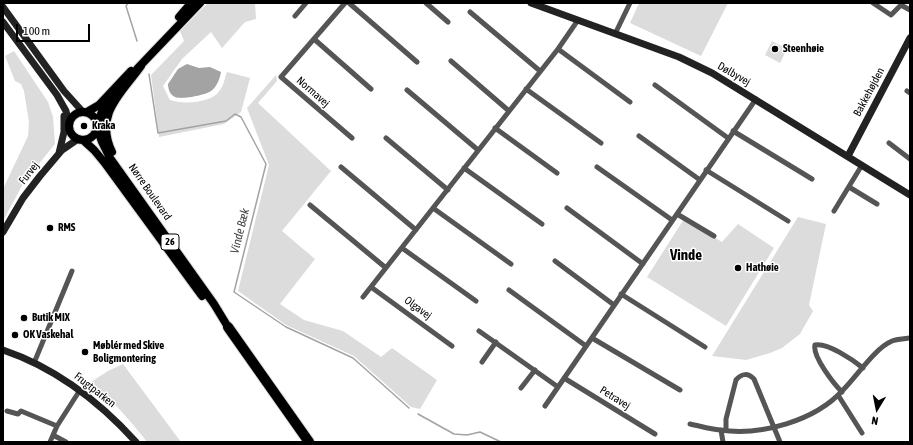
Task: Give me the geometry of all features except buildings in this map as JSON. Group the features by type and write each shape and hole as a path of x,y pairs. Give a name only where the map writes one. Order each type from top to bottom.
{"highway":[{"name":"Nørre Boulevard","path":"228,327 309,442"}],"main road":[{"path":"69,126 73,116 99,105 105,100 192,3"},
{"name":"26","path":"144,205 138,192 111,150 106,126 109,111 113,102 140,66 200,3"},
{"name":"26","path":"69,126 71,133 80,139 91,138 98,126 103,109 111,97 140,66"},
{"name":"26","path":"85,112 94,116 98,126"},
{"name":"Nørre Boulevard","path":"98,126 106,150 214,304 228,327"},
{"name":"Nørre Boulevard","path":"80,139 94,150 104,162 175,261 228,327"}],"street":[{"path":"295,16 306,3"},
{"name":"Normavej","path":"345,3 281,78 352,138"},
{"path":"349,3 417,62"},
{"path":"426,3 448,22"},
{"name":"Dølbyvej","path":"531,3 679,57 712,73 910,194"},
{"path":"615,34 630,3"},
{"path":"873,3 891,15 902,5 910,10"},
{"path":"3,6 64,91 85,112"},
{"path":"470,12 540,71"},
{"path":"363,297 558,49 578,20"},
{"path":"3,22 57,95 66,112 69,126"},
{"name":"Bakkehøjden","path":"848,156 910,38"},
{"path":"314,39 371,89"},
{"path":"558,49 630,102"},
{"path":"451,61 510,110"},
{"path":"655,85 728,138"},
{"path":"526,89 601,143"},
{"path":"407,90 478,150"},
{"path":"57,95 65,126 60,152"},
{"path":"545,406 756,99"},
{"name":"Furvej","path":"60,152 69,126"},
{"path":"496,128 557,173"},
{"path":"733,131 812,179"},
{"path":"639,136 700,180"},
{"path":"386,138 448,190"},
{"name":"Furvej","path":"3,232 23,198 60,152 80,139"},
{"path":"888,143 910,159"},
{"path":"834,210 862,165"},
{"path":"341,167 416,230"},
{"path":"597,167 672,220"},
{"path":"464,168 542,224"},
{"path":"706,170 788,221"},
{"path":"849,187 877,204"},
{"path":"310,205 386,268"},
{"path":"433,208 511,264"},
{"path":"568,208 643,264"},
{"path":"677,214 714,236"},
{"path":"402,248 476,301"},
{"path":"555,262 614,305"},
{"path":"34,363 72,271"},
{"name":"Olgavej","path":"371,287 452,346"},
{"path":"509,290 586,346"},
{"path":"621,294 705,347"},
{"path":"479,330 558,387"},
{"path":"592,338 680,390"},
{"path":"690,424 723,430 749,431 773,428 809,415 840,394 884,345 894,340 910,338"},
{"path":"482,362 496,342"},
{"path":"862,433 815,353 815,345 822,344 851,359 863,368"},
{"name":"Frugtparken","path":"3,350 34,363 80,390 102,408 136,442"},
{"path":"521,388 534,370"},
{"path":"723,442 723,430 736,380 740,375 744,374 750,375 754,379 780,442"},
{"name":"Petravej","path":"564,378 655,434"},
{"path":"50,442 57,426 80,390"},
{"path":"7,411 18,414 21,411 57,426"},
{"path":"53,435 66,442"}],"shaded area":[{"path":"208,3 255,3 256,19 245,22 222,48 211,32 182,59 163,86 170,100 176,102 197,102 211,98 220,90 227,72 250,78 241,112 224,124 159,137 151,75 184,41 180,31"},
{"path":"639,3 728,3 701,56 630,23"},
{"path":"772,41 787,49 780,63 765,55"},
{"path":"14,51 48,102 53,117 55,144 24,182 3,221 3,189 28,136 29,122 24,91 21,84 15,81 5,56"},
{"path":"187,64 199,68 210,67 221,72 215,87 208,93 193,97 178,98 172,95 168,84 178,69"},
{"path":"276,75 277,81 258,103 331,171 282,231 315,259 280,304 304,320 343,331 381,357 392,348 437,380 420,409 411,407 354,356 286,325 238,291 269,165 247,108"},
{"path":"798,217 826,224 809,305 813,311 800,334 782,348 746,360 712,356"},
{"path":"684,219 722,242 738,224 774,248 726,326 647,277"},
{"path":"123,364 181,442 147,442 120,410 91,382 108,371"}],"waterway":[{"path":"128,3 126,6 137,41"},
{"name":"Vinde Bæk","path":"149,74 158,133 226,121 235,114 241,117 266,164 234,292 286,327 353,358 409,408"},
{"name":"Vinde Bæk","path":"418,414 454,434 467,435 480,432 501,442"}],"place":[{"name":"Steenhøie","path":"775,49"},
{"name":"Kraka","path":"84,126"},
{"name":"RMS","path":"50,228"},
{"name":"Hathøie","path":"738,268"},
{"name":"Butik MIX","path":"24,318"},
{"name":"OK Vaskehal","path":"15,335"},
{"name":"Møblér med Skive Boligmontering","path":"85,352"}],"district":[{"name":"Vinde","path":"686,255"}]}
